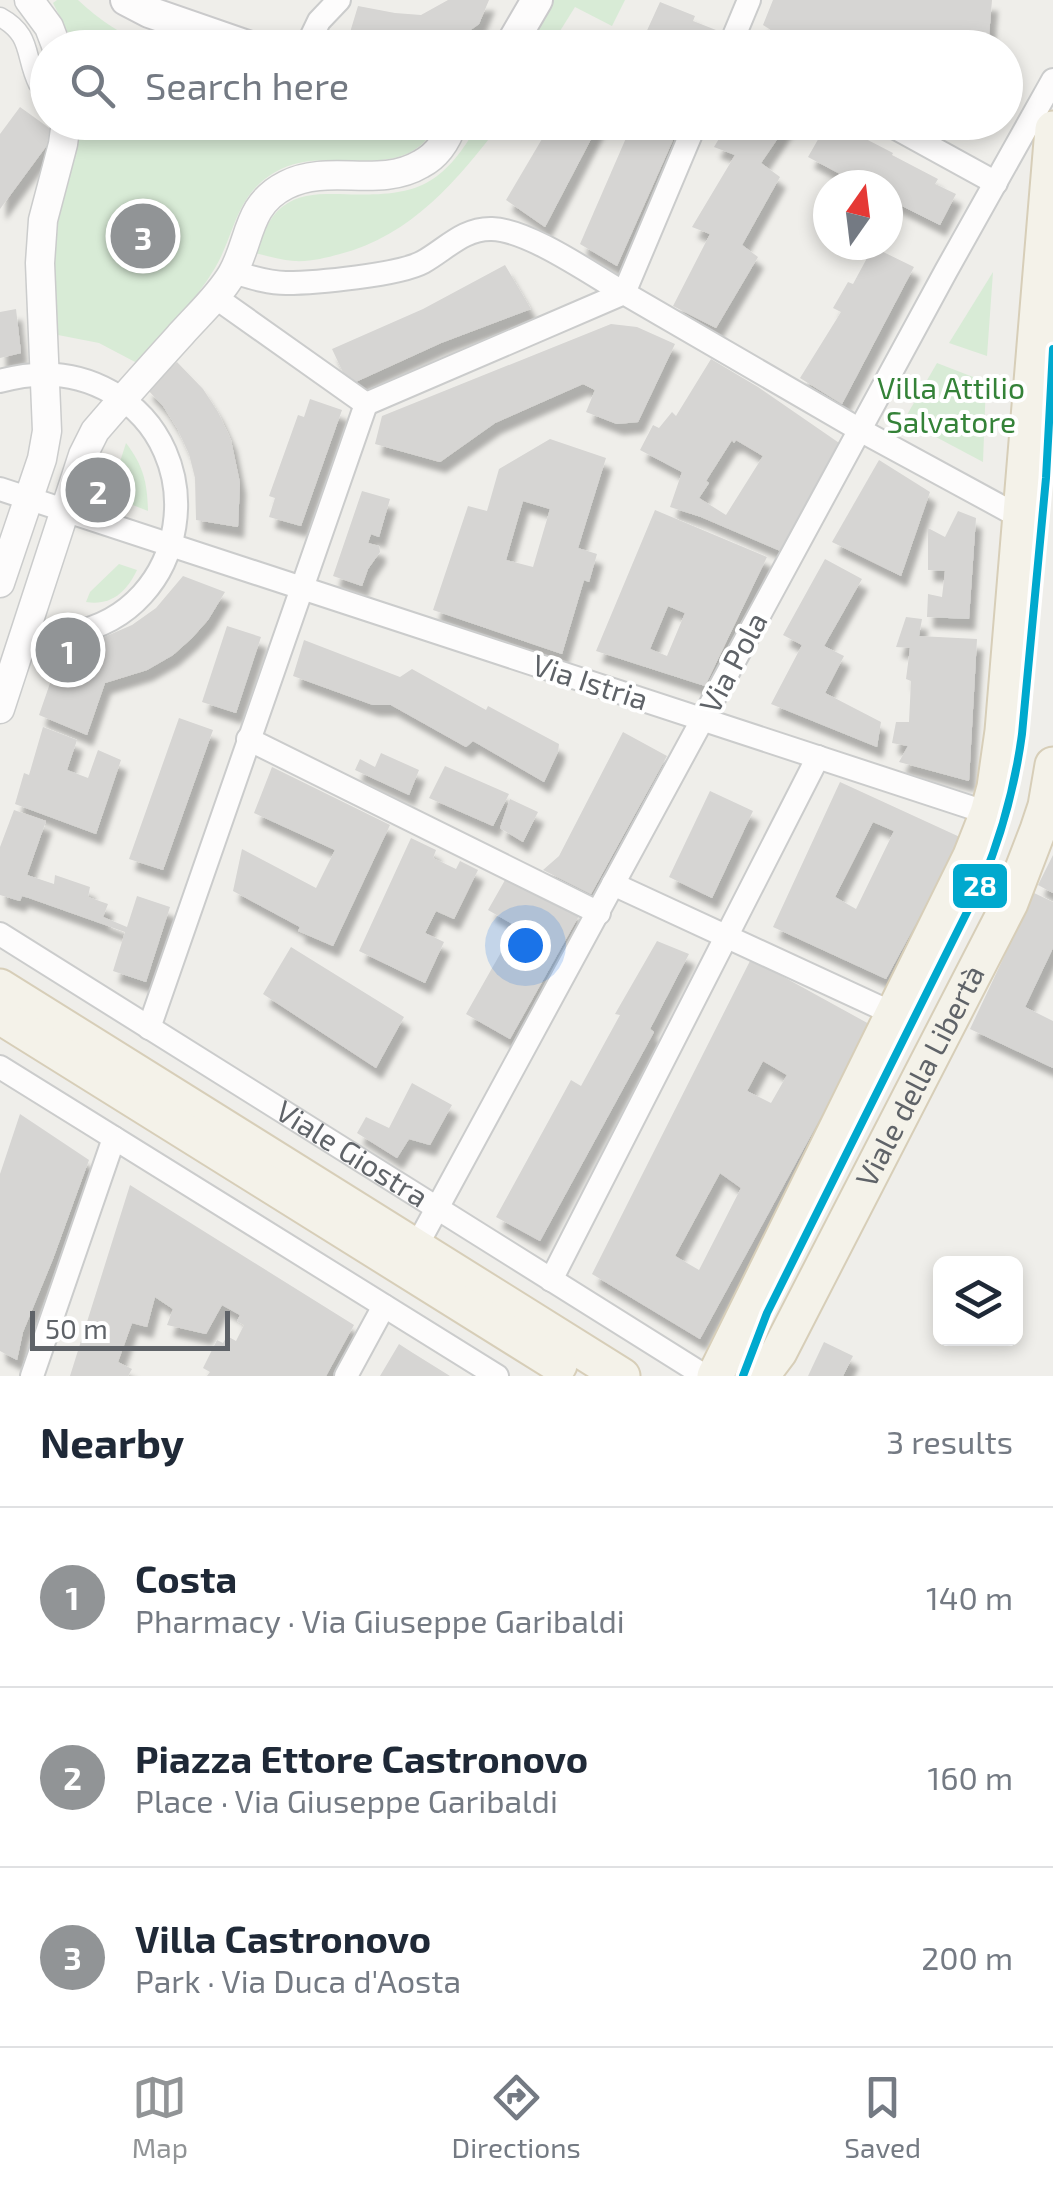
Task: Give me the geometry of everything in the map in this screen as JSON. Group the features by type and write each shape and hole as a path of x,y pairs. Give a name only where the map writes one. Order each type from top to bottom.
{"main road":[{"path":"126,0 201,30"},
{"path":"520,30 537,0"},
{"name":"Viale della Libertà","path":"715,1376 962,876 988,813 1003,732 1053,128"},
{"name":"Viale della Libertà","path":"760,1376 778,1352 1010,903 1046,806 1053,765"},
{"name":"Viale Giostra","path":"0,987 622,1376"},
{"path":"0,1016 576,1376"}],"street":[{"path":"29,0 50,30"},
{"path":"315,30 339,0"},
{"path":"736,30 750,0"},
{"path":"0,17 23,37 30,58"},
{"name":"Via Pola","path":"1023,134 1053,80"},
{"path":"0,583 42,459 46,432 41,239 62,140"},
{"path":"0,709 83,455 95,431 215,297 233,272 262,204 288,183 304,178 377,178 412,170 428,161 446,140"},
{"path":"149,1028 366,404 624,293 688,140"},
{"path":"918,140 996,183"},
{"name":"Via Pola","path":"416,1246 1020,140"},
{"path":"233,272 284,284 387,272 422,262 475,231 506,231 541,245 860,430 1020,517"},
{"path":"215,297 366,404"},
{"path":"0,381 22,375 45,362"},
{"path":"45,362 98,385 130,390"},
{"path":"26,633 75,633 117,616 181,549 171,464 130,390"},
{"name":"Via Istria","path":"0,490 988,813"},
{"path":"248,739 599,913"},
{"path":"550,1280 818,757"},
{"path":"613,884 892,1013"},
{"name":"Viale Giostra","path":"0,934 705,1376"},
{"path":"0,1067 498,1376"},
{"path":"32,1376 114,1138"},
{"path":"346,1376 384,1306"}],"green space":[{"path":"78,0 117,30 66,30 53,3"},
{"path":"554,0 625,0 612,26 575,7 561,30 537,30"},
{"path":"78,140 425,140 405,155 301,163 266,178 246,200 207,281 137,363 99,343 58,335 53,266 57,226"},
{"path":"468,140 488,140 431,203 389,234 340,254 312,260 255,253 273,217 289,202 310,195 407,190 438,175"},
{"path":"993,272 987,356 949,343"},
{"name":"Villa Attilio Salvatore","path":"937,363 986,382 983,462 904,420"},
{"path":"126,443 143,475 148,511 125,502 118,468"},
{"path":"119,564 137,570 123,590 104,602 86,602 90,592"}],"building":[{"path":"448,0 489,0 479,24 471,30 351,30 358,6 421,15"},
{"path":"773,0 992,0 990,30 771,30 763,25"},
{"path":"660,2 695,16 693,21 716,30 647,30"},
{"path":"20,107 30,114 30,140 51,140 0,209 0,134"},
{"path":"541,140 591,140 545,227 506,200"},
{"path":"625,140 673,140 617,266 580,244"},
{"path":"718,140 777,140 761,163 780,177 742,245 758,257 716,328 673,306 710,234 692,227 735,155 714,147"},
{"path":"818,140 868,140 938,179 935,184 956,194 940,225 903,206 903,170 833,170 808,157"},
{"path":"866,260 900,260 914,267 842,404 800,378 841,312 833,308 848,282 853,284"},
{"path":"505,265 531,309 441,343 349,385 332,349 423,309"},
{"path":"16,309 21,353 0,358 0,312"},
{"path":"611,324 637,327 675,344 638,422 617,424 586,412 595,390 583,384 495,423 440,462 375,444 382,416"},
{"path":"711,359 845,447 785,553 670,507 682,472 640,450 653,425 659,428 672,412 676,416","holes":["732,440 736,440 763,456 726,515 699,498"]},
{"path":"177,362 203,389 231,440 240,483 238,527 196,520 195,478 189,454 163,406 146,388"},
{"path":"310,399 342,410 301,526 269,517 275,498 269,496 298,415 304,417"},
{"path":"550,439 606,458 578,548 597,554 589,582 584,580 562,654 433,610 468,506 487,511 499,469","holes":["523,501 550,509 533,567 506,560"]},
{"path":"879,460 930,492 901,576 832,542"},
{"path":"362,491 390,499 379,537 371,534 368,543 379,546 380,552 362,586 333,576"},
{"path":"655,510 767,557 705,686 596,651","holes":["668,606 685,613 667,656 650,649"]},
{"path":"958,511 976,518 969,619 927,617 928,594 942,597 945,571 928,570 928,528 945,537"},
{"path":"825,559 862,579 824,646 844,656 825,693 881,722 877,747 771,704 802,645 783,635"},
{"path":"183,576 225,592 192,638 147,670 105,683 87,735 39,715 63,646 95,641 132,625 156,608"},
{"path":"906,617 922,619 919,636 977,639 969,781 899,762 908,746 892,743 896,722 909,722 911,681 906,679 910,648 896,647"},
{"path":"227,626 261,637 236,713 202,702"},
{"path":"304,640 400,677 412,669 559,744 544,782 473,741 466,747 391,705 373,705 293,676"},
{"path":"179,718 213,730 163,870 129,859"},
{"path":"43,727 77,740 67,770 88,778 98,750 121,760 96,834 15,804 24,773 29,775"},
{"path":"623,732 667,756 591,894 543,870 559,856"},
{"path":"381,753 419,770 409,795 355,770 360,759 375,767"},
{"path":"445,766 509,794 493,826 429,798"},
{"path":"272,767 390,825 333,946 298,931 300,927 233,891 242,849 316,888 335,850 254,813"},
{"path":"840,782 962,838 886,979 773,927","holes":["873,822 894,831 856,909 835,897"]},
{"path":"710,791 753,811 712,898 669,877"},
{"path":"510,799 538,812 523,842 500,828"},
{"path":"14,810 46,821 27,875 54,884 55,875 90,887 88,897 108,904 103,917 127,927 137,896 170,907 146,982 113,971 125,932 29,898 22,896 20,901 0,895 0,847"},
{"path":"411,838 436,850 433,858 456,869 460,861 478,870 454,919 436,911 425,933 444,942 425,983 359,951"},
{"path":"1053,855 1053,893 1038,885"},
{"path":"509,873 580,914 510,1039 466,1014 516,926 488,910"},
{"path":"1034,893 1053,902 1053,948 1025,1007 1053,1021 1053,1068 970,1029"},
{"path":"657,941 689,954 650,1029 654,1032 540,1241 496,1217 571,1080 581,1086 620,1015 615,1014"},
{"path":"291,947 404,1017 376,1068 263,994"},
{"path":"751,959 871,1025 700,1339 592,1274","holes":["763,1061 787,1075 771,1103 747,1091","720,1173 741,1188 699,1270 675,1256"]},
{"path":"412,1083 452,1105 430,1145 409,1139 397,1158 357,1133 366,1117 389,1128"},
{"path":"20,1114 89,1160 23,1332 17,1360 0,1351 0,1174"},
{"path":"130,1185 354,1325 326,1376 207,1376 210,1372 203,1368 217,1340 223,1343 227,1336 236,1341 244,1325 237,1321 240,1315 222,1305 206,1334 167,1325 173,1309 155,1297 147,1327 132,1323 118,1362 132,1369 128,1376 70,1376"},
{"path":"824,1342 853,1356 843,1376 808,1376"},
{"path":"399,1344 413,1353 450,1376 380,1376"}],"transit line":[{"name":"28","path":"743,1376 767,1313 982,882 1002,828 1022,734 1046,478 1053,349"}],"place":[{"name":"Villa Castronovo","path":"143,236"},
{"name":"Piazza Ettore Castronovo","path":"98,490"},
{"name":"Costa","path":"68,650"}]}
